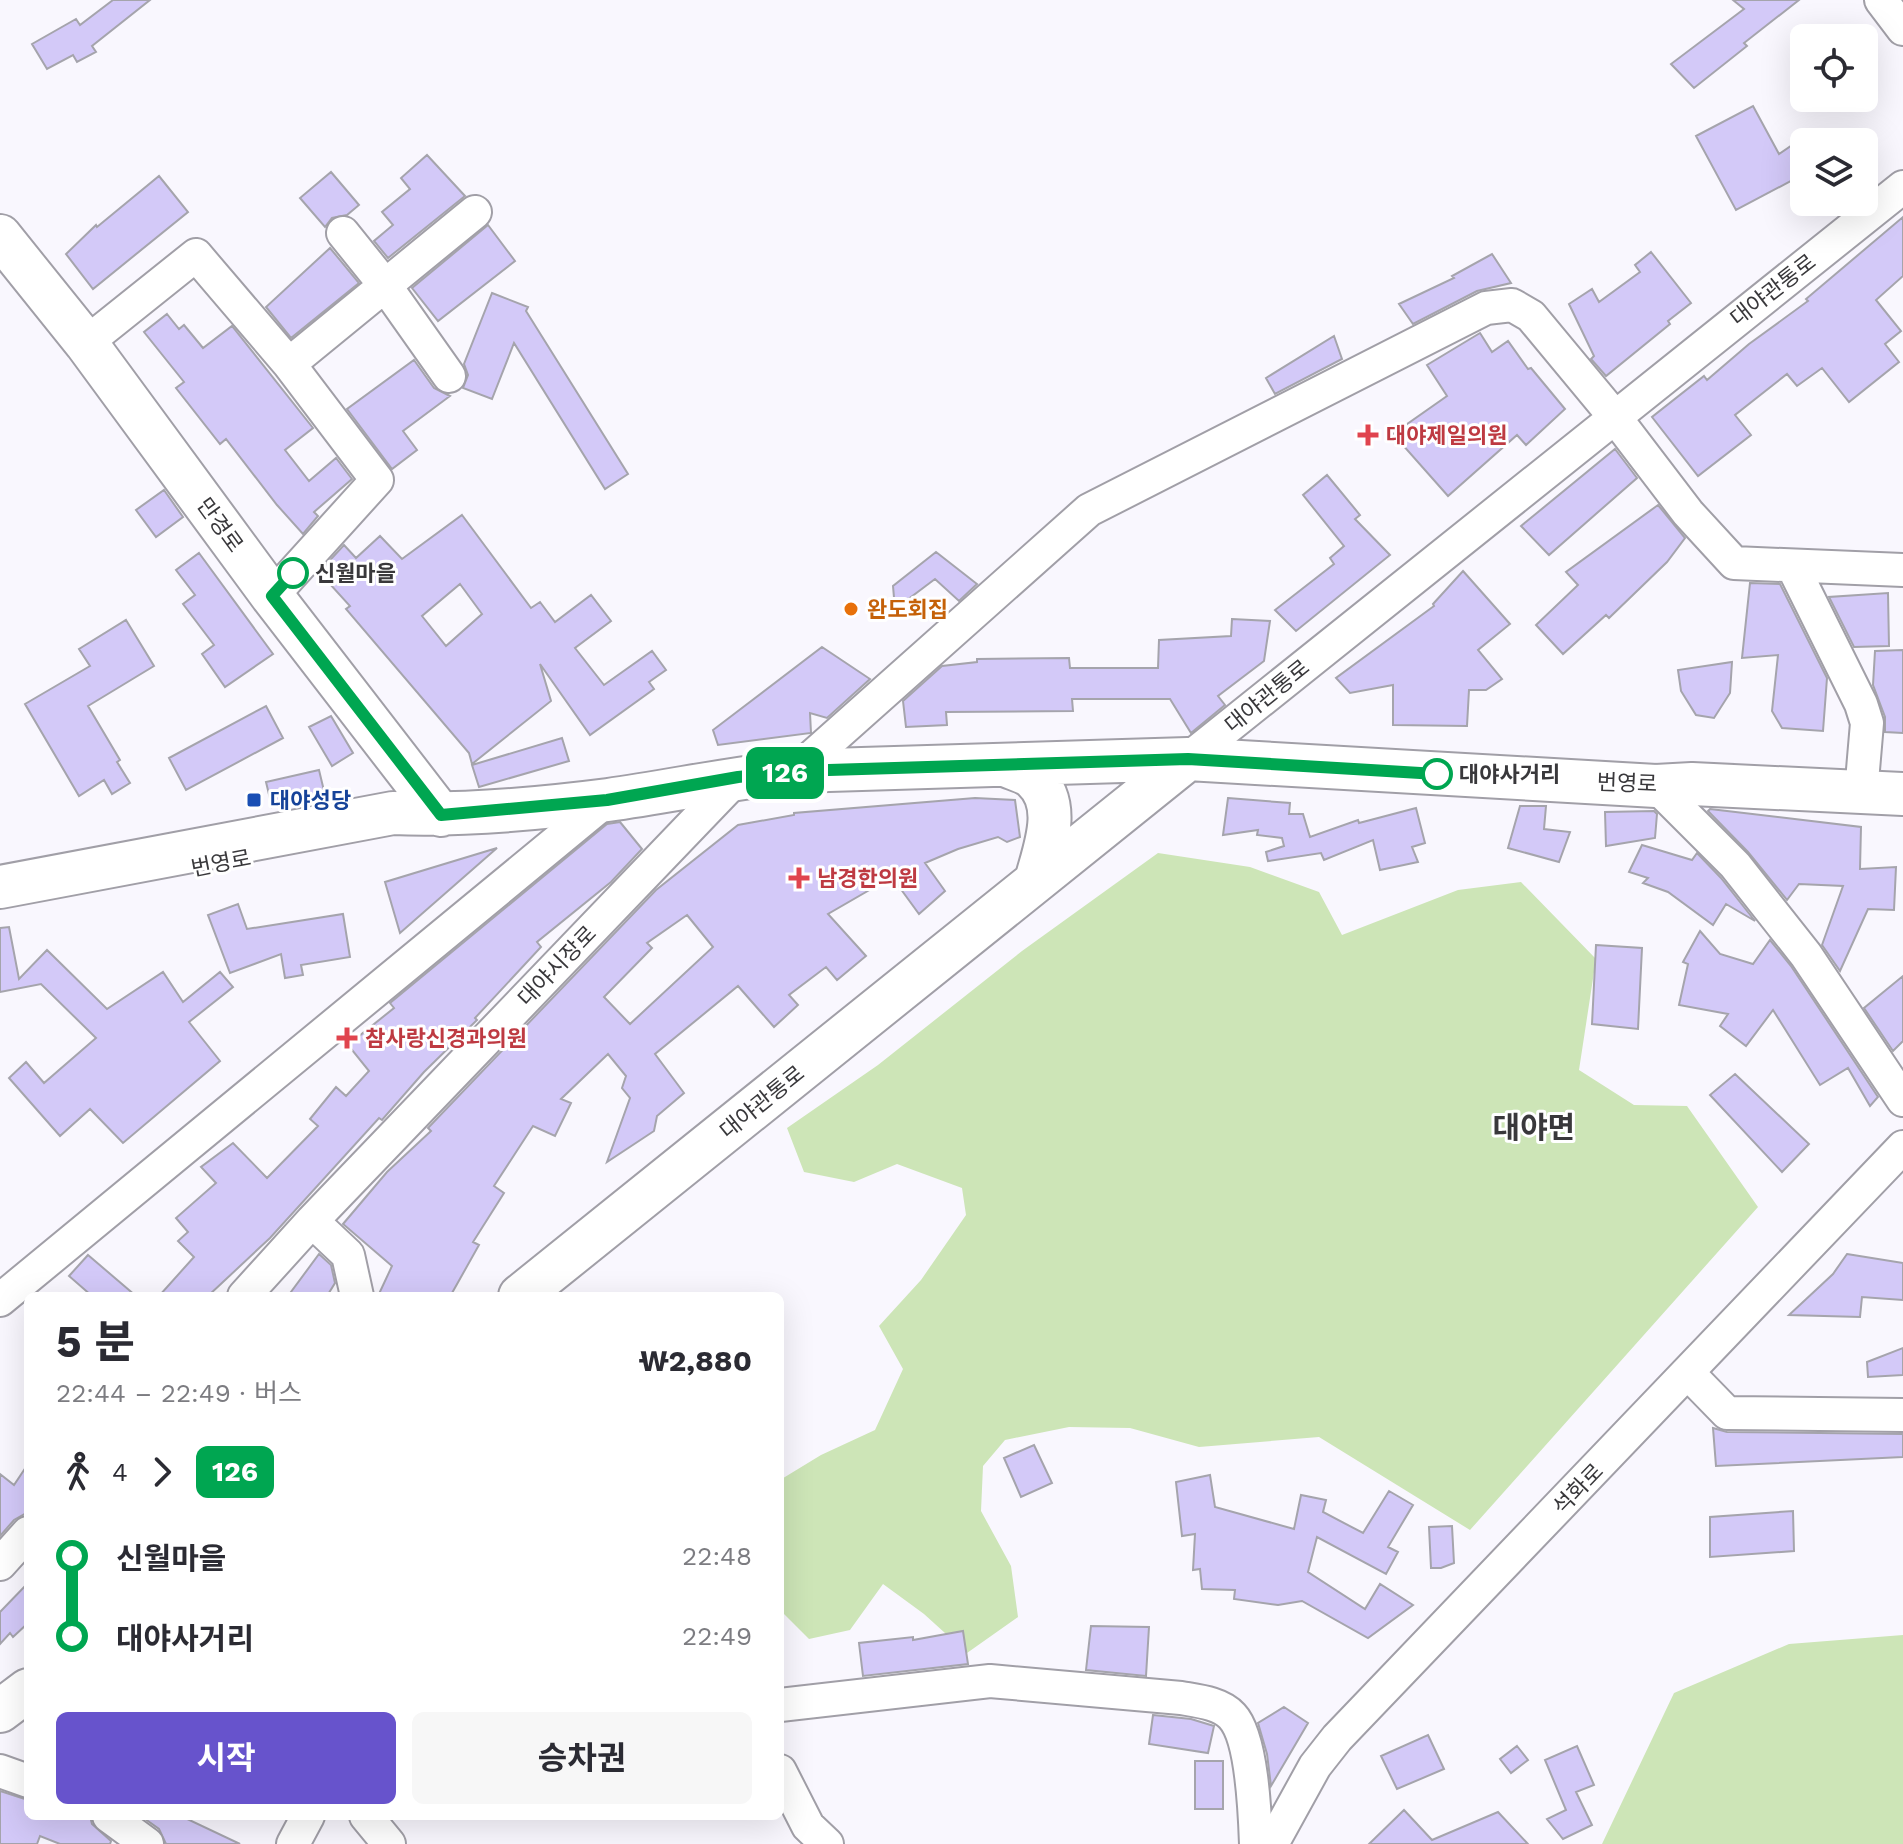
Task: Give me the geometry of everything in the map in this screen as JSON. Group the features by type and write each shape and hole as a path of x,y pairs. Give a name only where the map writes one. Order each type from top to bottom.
{"main road":[{"name":"만경로","path":"0,236 86,343 272,596 441,815"},
{"name":"번영로","path":"0,887 393,813 441,815 607,800 738,777 796,771 1188,759 1656,786 1692,784 1903,794"},
{"name":"대야관통로","path":"525,1292 1188,759"},
{"path":"1005,765 1034,779 1049,804 1049,826 1036,881"},
{"name":"번영로","path":"0,906 394,829 441,815"},
{"path":"0,1711 24,1693"}],"street":[{"path":"1881,0 1903,29"},
{"name":"대야관통로","path":"1188,759 1903,187"},
{"path":"289,364 475,212"},
{"path":"343,233 384,284 449,376"},
{"path":"86,343 196,255 289,364 377,480 272,596"},
{"path":"796,771 1089,510 1486,308 1512,305 1531,316 1614,416 1688,513 1734,563 1903,570"},
{"path":"1793,567 1861,704 1867,723 1861,793"},
{"name":"대야시장로","path":"248,1292 738,777"},
{"path":"1656,786 1735,865 1797,944 1903,1100"},
{"path":"0,1300 607,800"},
{"name":"석화로","path":"1272,1844 1315,1766 1337,1738 1903,1147"},
{"path":"312,1221 348,1255 356,1292"},
{"path":"1688,1373 1727,1413 1903,1415"},
{"path":"0,1564 24,1537"},
{"path":"784,1705 990,1681 1209,1703 1232,1716 1240,1730 1255,1791 1256,1844"},
{"path":"0,1771 24,1780"},
{"path":"784,1779 808,1826 827,1844"},
{"path":"114,1820 147,1844"},
{"path":"293,1844 306,1820"},
{"path":"369,1820 389,1844"}],"green space":[{"path":"1158,853 1250,867 1319,892 1342,935 1458,890 1521,882 1596,959 1579,1070 1634,1105 1687,1106 1758,1207 1470,1530 1319,1437 1199,1447 1130,1428 1069,1427 1005,1440 983,1466 981,1511 1011,1566 1018,1617 967,1653 924,1614 883,1584 850,1630 809,1639 784,1614 784,1478 821,1455 875,1430 903,1369 879,1326 921,1280 966,1215 962,1188 897,1164 854,1182 804,1172 787,1128 878,1065 1022,951"},
{"path":"1903,1635 1903,1844 1602,1844 1674,1693 1789,1644"}],"building":[{"path":"113,0 150,0 92,46 96,52 77,62 73,55 47,69 32,44 76,19 80,25"},
{"path":"1733,0 1799,0 1694,88 1671,64 1744,9"},
{"path":"1753,106 1779,154 1790,147 1790,181 1736,210 1696,136"},
{"path":"427,155 465,196 388,258 374,241 393,225 382,212 410,189 401,178"},
{"path":"331,172 359,205 347,215 332,218 325,227 300,198"},
{"path":"159,176 188,212 93,289 66,254 96,225"},
{"path":"1903,217 1903,276 1876,300 1901,331 1885,344 1899,362 1849,402 1822,368 1797,386 1787,374 1735,415 1751,435 1698,476 1652,417 1704,376 1707,380 1749,344 1808,301 1806,299"},
{"path":"488,225 515,261 438,321 412,288"},
{"path":"330,248 359,283 291,338 266,307"},
{"path":"1651,252 1691,303 1606,376 1591,359 1594,356 1569,304 1592,289 1599,302 1640,272 1635,265"},
{"path":"1492,254 1511,283 1477,291 1413,324 1399,304 1454,278 1452,276"},
{"path":"492,293 528,307 526,311 628,474 605,489 514,343 492,399 463,388 468,375 464,364"},
{"path":"167,314 179,329 184,325 203,348 232,326 313,428 285,450 309,481 336,458 352,479 314,512 318,516 303,534 226,439 220,444 176,388 184,382 144,332"},
{"path":"1480,333 1492,352 1508,341 1528,369 1531,368 1565,409 1526,445 1517,435 1448,496 1393,434 1447,396 1427,365"},
{"path":"1334,336 1342,359 1275,394 1266,378"},
{"path":"414,360 434,388 450,396 403,431 417,450 392,469 347,409"},
{"path":"1615,449 1637,478 1549,555 1521,526"},
{"path":"1327,475 1360,515 1355,519 1390,555 1296,631 1275,610 1334,564 1330,558 1344,546 1303,495"},
{"path":"164,490 183,517 156,537 136,510"},
{"path":"1658,505 1685,538 1667,562 1609,618 1606,615 1563,654 1536,625 1578,585 1566,572"},
{"path":"462,515 531,608 540,602 555,622 591,595 611,621 575,648 604,685 652,651 666,670 649,682 654,689 590,735 540,664 551,701 472,764 469,753 346,609 350,606 319,572 344,545 356,558 380,536 402,559","holes":["460,584 482,614 446,646 422,616"]},
{"path":"936,552 977,584 959,601 935,579 895,609 893,586"},
{"path":"199,553 273,654 225,687 202,654 214,645 183,604 195,595 176,570"},
{"path":"1463,571 1510,624 1478,650 1502,679 1486,690 1469,690 1467,726 1393,725 1393,685 1350,693 1336,678 1434,606"},
{"path":"1750,583 1780,584 1827,678 1823,731 1782,728 1772,711 1778,655 1742,658"},
{"path":"1888,593 1889,646 1854,647 1829,597"},
{"path":"1232,619 1270,621 1264,661 1218,696 1225,705 1191,733 1170,699 1072,699 1073,711 946,712 947,725 906,727 903,701 942,666 977,662 977,659 1069,658 1070,668 1158,668 1159,640 1231,636"},
{"path":"126,620 154,666 88,706 130,783 112,794 104,780 79,796 25,704 90,666 79,649"},
{"path":"822,647 870,679 827,718 810,713 811,733 718,745 713,730"},
{"path":"1903,650 1903,733 1885,732 1885,717 1873,685 1875,651"},
{"path":"1732,662 1730,693 1714,718 1696,715 1681,691 1678,670"},
{"path":"266,706 283,738 186,790 169,758"},
{"path":"331,716 353,753 332,766 309,727"},
{"path":"562,738 569,761 479,787 472,765"},
{"path":"319,770 325,795 272,807 266,782"},
{"path":"975,798 1015,800 1020,837 1007,842 998,837 925,863 945,891 919,914 892,877 828,914 866,956 837,980 826,967 789,995 798,1005 774,1027 738,986 655,1054 684,1093 657,1116 654,1131 607,1162 630,1098 622,1088 626,1076 608,1054 561,1099 571,1103 555,1136 533,1126 494,1186 504,1193 473,1242 479,1245 453,1292 380,1292 392,1266 343,1224 387,1172 431,1131 428,1128 656,890 738,825 794,815","holes":["687,915 713,947 630,1024 604,997 652,948 647,943"]},
{"path":"1228,798 1290,803 1289,814 1303,814 1310,837 1358,820 1359,823 1416,808 1425,843 1412,847 1418,862 1380,870 1373,840 1324,860 1321,853 1268,861 1266,852 1284,846 1282,838 1257,835 1258,830 1223,835"},
{"path":"1520,806 1546,806 1544,829 1570,832 1559,862 1508,848"},
{"path":"1654,811 1657,814 1655,838 1606,846 1605,812"},
{"path":"1708,811 1861,827 1860,869 1896,867 1894,910 1868,909 1840,971 1822,945 1843,886 1799,884 1787,900 1748,852"},
{"path":"620,822 642,849 611,882 537,942 541,947 475,1018 477,1020 424,1072 382,1120 379,1118 270,1238 212,1292 163,1292 194,1257 178,1241 188,1232 176,1218 216,1183 201,1167 233,1143 267,1178 318,1126 310,1119 336,1087 346,1096 369,1071 348,1045 394,1008 390,1003 607,824"},
{"path":"1642,845 1692,860 1697,853 1755,921 1726,904 1713,925 1668,892 1643,883 1648,878 1629,872"},
{"path":"497,848 400,933 385,882"},
{"path":"238,904 247,929 343,914 350,957 301,965 303,975 285,978 281,954 230,973 208,915"},
{"path":"9,927 19,979 47,950 107,1009 163,972 183,1002 220,972 233,987 189,1022 220,1061 123,1143 90,1109 60,1136 9,1078 26,1062 44,1083 96,1038 41,984 0,992 0,928"},
{"path":"1700,931 1720,954 1753,964 1770,940 1791,966 1878,1097 1870,1106 1848,1068 1820,1085 1773,1010 1746,1046 1720,1026 1728,1014 1679,1005 1688,964 1683,962"},
{"path":"1596,945 1642,948 1638,1029 1592,1024"},
{"path":"1903,976 1903,1041 1893,1051 1864,1008"},
{"path":"1735,1074 1809,1144 1782,1172 1710,1095"},
{"path":"319,1254 331,1265 335,1283 329,1292 291,1292"},
{"path":"1847,1254 1903,1263 1903,1300 1862,1297 1860,1317 1789,1315 1833,1274"},
{"path":"88,1255 131,1292 87,1292 69,1276"},
{"path":"1903,1348 1903,1375 1868,1377 1867,1362"},
{"path":"1713,1428 1727,1432 1903,1434 1903,1457 1716,1466"},
{"path":"1034,1445 1052,1483 1021,1497 1004,1458"},
{"path":"24,1470 24,1514 14,1520 0,1536 0,1474 14,1485"},
{"path":"1210,1475 1215,1507 1294,1529 1301,1495 1326,1500 1323,1512 1363,1533 1389,1491 1413,1505 1388,1547 1398,1552 1386,1574 1317,1537 1308,1572 1365,1609 1380,1584 1413,1605 1368,1638 1302,1601 1278,1605 1234,1599 1235,1590 1202,1589 1200,1569 1193,1570 1195,1534 1182,1536 1176,1482"},
{"path":"1793,1511 1794,1551 1710,1557 1710,1517"},
{"path":"1452,1526 1454,1563 1431,1568 1429,1527"},
{"path":"24,1587 24,1627 13,1637 10,1633 0,1644 0,1612"},
{"path":"1091,1626 1149,1627 1146,1676 1086,1670"},
{"path":"963,1631 968,1664 863,1676 859,1643 913,1637 913,1640"},
{"path":"1284,1707 1308,1723 1271,1786 1267,1754 1258,1723"},
{"path":"1153,1715 1191,1719 1214,1726 1208,1753 1149,1744"},
{"path":"1428,1735 1444,1769 1397,1789 1381,1756"},
{"path":"1517,1746 1528,1760 1511,1773 1500,1759"},
{"path":"1577,1746 1594,1785 1576,1792 1592,1825 1563,1839 1547,1819 1566,1810 1545,1760"},
{"path":"1195,1761 1223,1761 1223,1809 1195,1809"},
{"path":"0,1791 24,1799 24,1820 91,1820 111,1841 110,1844 60,1844 40,1836 37,1844 0,1844"},
{"path":"1404,1810 1432,1840 1498,1812 1528,1844 1369,1844"},
{"path":"147,1820 189,1820 240,1844 166,1844 159,1829"}],"bus line":[{"name":"126","path":"293,573 272,596 441,815 607,800 738,777 796,771 1188,759 1437,774"}],"place":[{"name":"대야제일의원","path":"1368,435"},
{"name":"신월마을","path":"293,573"},
{"name":"완도회집","path":"851,609"},
{"name":"대야사거리","path":"1437,774"},
{"name":"대야성당","path":"254,800"},
{"name":"남경한의원","path":"799,878"},
{"name":"참사랑신경과의원","path":"347,1038"}],"district":[{"name":"대야면","path":"1534,1127"}]}
